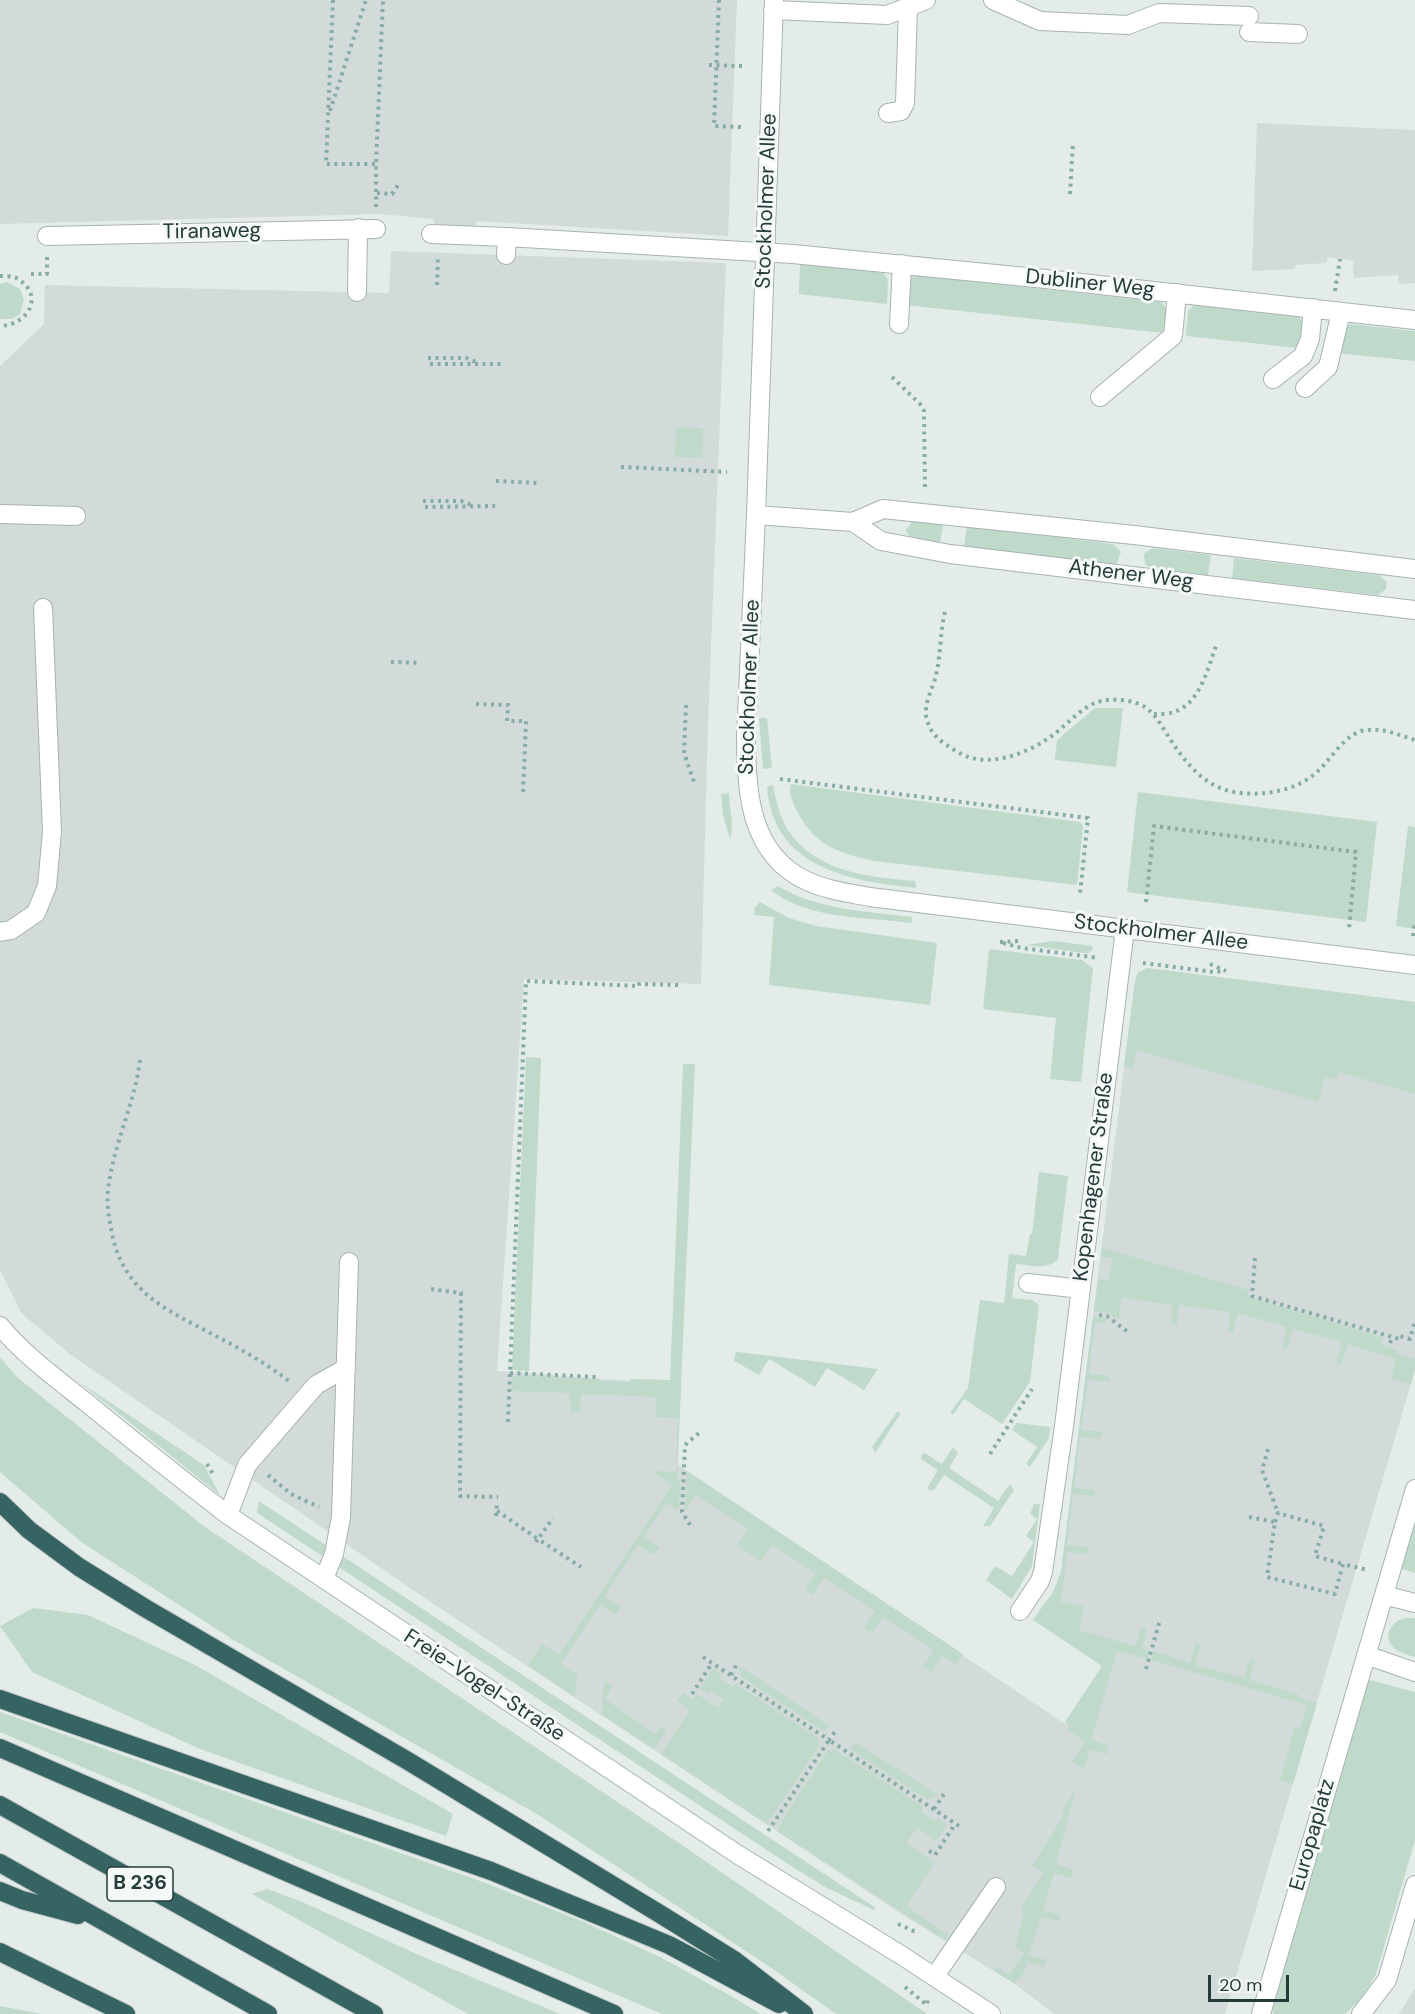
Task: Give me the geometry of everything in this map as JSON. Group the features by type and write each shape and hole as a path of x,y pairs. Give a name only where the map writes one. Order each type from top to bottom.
{"highway":[{"path":"0,1502 29,1530 78,1567 408,1761 669,1919 734,1960 802,2014"},
{"path":"0,1699 409,1841 562,1899 669,1945 802,2014"},
{"path":"0,1748 614,2014"},
{"name":"B 236","path":"0,1805 374,2014"},
{"name":"B 236","path":"0,1863 268,2014"},
{"path":"0,1891 22,1900 104,1921"},
{"path":"0,1952 126,2014"}],"street":[{"path":"773,5 887,15 905,5 926,0"},
{"path":"993,0 1040,21 1128,25 1159,13 1249,24 1298,34"},
{"name":"Stockholmer Allee","path":"773,5 746,774 755,825 774,856 789,871 808,882 848,893 1415,965"},
{"path":"888,113 902,111 905,103 905,5"},
{"path":"357,292 367,229"},
{"name":"Tiranaweg","path":"47,236 367,229"},
{"path":"435,235 507,246 764,252"},
{"name":"Dubliner Weg","path":"764,252 902,264 1415,320"},
{"path":"899,324 902,264"},
{"path":"1100,397 1173,336 1177,293"},
{"path":"1273,379 1303,356 1310,339 1313,308"},
{"path":"1305,388 1328,367 1337,311"},
{"name":"Athener Weg","path":"756,515 853,522 883,509 1415,568"},
{"path":"0,514 76,516"},
{"name":"Athener Weg","path":"853,522 881,541 950,554 1415,610"},
{"path":"0,932 11,930 36,914 47,886 51,832 43,608"},
{"name":"Kopenhagener Straße","path":"1020,1611 1044,1572 1125,929"},
{"path":"324,1579 333,1554 341,1517 349,1262"},
{"path":"1028,1283 1080,1288"},
{"name":"Freie-Vogel-Straße","path":"0,1326 19,1347 49,1372 228,1515 737,1854 935,1976 991,2014"},
{"path":"228,1515 247,1465 316,1385 346,1368"},
{"name":"Europaplatz","path":"1261,2014 1415,1490"},
{"path":"1384,1595 1415,1603"},
{"path":"1366,1656 1415,1672"},
{"path":"1361,2014 1387,1980 1415,1885"},
{"path":"935,1976 996,1887"}],"path":[{"path":"333,0 326,164 376,164"},
{"path":"328,118 366,0"},
{"path":"367,229 377,193 376,164 383,0"},
{"path":"719,0 714,126 741,127"},
{"path":"709,65 743,66"},
{"path":"1070,194 1073,143"},
{"path":"377,193 392,194 400,182"},
{"path":"435,235 437,285"},
{"path":"1337,311 1340,259"},
{"path":"0,276 17,277 31,295 31,306 26,317 17,324 0,326"},
{"path":"428,358 466,358 480,363"},
{"path":"430,364 502,364"},
{"path":"892,377 920,404 924,411 926,479 922,513"},
{"path":"621,467 727,472"},
{"path":"496,481 537,483"},
{"path":"423,501 460,501 473,505 495,506"},
{"path":"426,507 460,508 473,505"},
{"path":"945,612 936,674 926,702 927,722 939,740 958,753 976,759 1022,753 1052,736 1090,705 1107,699 1133,702 1144,706 1154,714 1186,764 1209,783 1231,792 1252,795 1275,792 1304,782 1319,771 1344,742 1364,729 1386,730 1415,740"},
{"path":"1154,714 1175,712 1192,699 1202,684 1217,643"},
{"path":"391,662 421,663"},
{"path":"476,704 508,705 507,720 526,721 523,794"},
{"path":"686,705 684,753 694,782"},
{"path":"780,779 1088,818 1080,894"},
{"path":"1146,902 1154,826 1345,850 1356,852 1349,928"},
{"path":"1413,936 1415,921"},
{"path":"508,1422 526,981 639,986 639,984 678,985"},
{"path":"140,1060 138,1076 114,1155 108,1185 113,1242 123,1266 136,1286 153,1302 256,1358 307,1395"},
{"path":"1255,1258 1252,1296 1399,1339 1400,1336 1410,1339 1415,1321"},
{"path":"431,1289 461,1293 460,1496 497,1500 497,1514 581,1567"},
{"path":"1104,1315 1129,1333"},
{"path":"1390,1343 1392,1337"},
{"path":"510,1373 598,1377"},
{"path":"990,1454 1032,1389"},
{"path":"690,1525 682,1512 685,1445 699,1433"},
{"path":"1268,1449 1262,1470 1278,1513 1267,1577 1335,1594 1343,1564"},
{"path":"251,1461 291,1494 341,1517"},
{"path":"1278,1513 1324,1526 1316,1556 1361,1569"},
{"path":"1249,1517 1275,1522"},
{"path":"537,1541 553,1518"},
{"path":"1146,1669 1160,1620"},
{"path":"703,1657 957,1825 935,1854 929,1851"},
{"path":"692,1694 712,1663"},
{"path":"730,1675 737,1664"},
{"path":"768,1831 836,1730"},
{"path":"934,1809 944,1794"}],"shaded area":[{"path":"0,0 737,0 728,236 476,221 476,229 435,226 434,219 379,214 0,224"},
{"path":"1257,123 1415,130 1415,283 1399,284 1398,275 1354,278 1353,261 1328,257 1326,263 1295,265 1294,269 1252,271"},
{"path":"391,251 726,263 708,724 701,984 524,979 497,1371 680,1385 677,1464 1065,1724 1104,1665 1033,1620 1053,1592 1061,1572 1135,981 1138,973 1147,968 1415,1002 1415,1370 1225,2014 1054,2014 1015,1984 906,1917 426,1599 71,1355 21,1313 0,1270 0,366 44,324 45,285 389,293"},
{"path":"1415,1988 1415,2014 1399,2014"}],"green space":[{"path":"800,264 883,273 888,279 887,304 799,294"},
{"path":"915,275 1161,302 1167,309 1163,333 906,305 908,281"},
{"path":"7,282 20,289 24,299 20,314 12,319 0,319 0,284"},
{"path":"1194,305 1299,317 1304,324 1302,343 1298,348 1186,336 1188,311"},
{"path":"1350,324 1415,331 1415,361 1337,353 1343,330"},
{"path":"676,427 703,428 702,458 675,457"},
{"path":"913,520 943,524 940,544 920,542 911,538 906,530"},
{"path":"967,526 1113,544 1121,552 1117,563 1111,565 964,547"},
{"path":"1152,548 1211,555 1208,575 1150,568 1145,564 1144,554"},
{"path":"1234,558 1379,575 1387,582 1386,589 1378,595 1232,578"},
{"path":"1095,708 1123,708 1116,767 1055,760 1057,740"},
{"path":"759,718 767,718 772,768 763,769"},
{"path":"791,784 1080,822 1083,826 1077,885 874,861 838,851 820,840 804,823 791,798"},
{"path":"773,785 779,810 787,828 815,857 830,865 863,875 915,881 916,888 866,881 841,874 799,853 784,836 772,814 767,787"},
{"path":"1138,792 1377,822 1366,922 1127,892"},
{"path":"729,793 732,822 730,839 723,815 721,794"},
{"path":"1408,826 1415,827 1415,929 1396,926"},
{"path":"778,886 793,894 826,905 912,917 912,923 838,916 820,912 786,900 771,890"},
{"path":"760,902 789,918 816,926 937,943 930,1005 769,985 774,917 754,915 755,907"},
{"path":"1054,941 1092,946 1093,949 1088,953 1083,953 1026,945"},
{"path":"989,949 1082,960 1093,968 1081,1082 1050,1079 1056,1018 983,1009"},
{"path":"1147,968 1415,1002 1415,1094 1339,1072 1336,1080 1325,1077 1318,1102 1136,1050 1133,1069 1124,1066 1135,981 1138,973"},
{"path":"526,1057 541,1058 529,1371 512,1370"},
{"path":"683,1064 695,1064 677,1480 680,1482 679,1511 666,1503 644,1537 660,1547 654,1555 638,1545 605,1596 621,1607 616,1615 600,1605 561,1664 577,1674 575,1697 528,1665 542,1644 559,1655 672,1485 656,1474 656,1471 676,1472 678,1418 656,1417 656,1397 581,1394 580,1413 570,1413 570,1393 511,1391 512,1376 630,1382 631,1379 670,1380"},
{"path":"1039,1172 1068,1176 1058,1259 1044,1266 1016,1264 1012,1298 1032,1300 1039,1305 1030,1382 1002,1424 964,1399 953,1415 950,1413 968,1388 980,1300 1004,1303 1009,1254 1026,1256 1032,1233"},
{"path":"1102,1248 1249,1290 1248,1297 1382,1337 1381,1345 1399,1351 1398,1354 1415,1359 1411,1384 1391,1379 1396,1359 1348,1344 1341,1365 1336,1364 1342,1342 1293,1329 1287,1349 1282,1348 1287,1327 1238,1313 1233,1333 1228,1332 1230,1312 1179,1305 1177,1325 1171,1325 1172,1305 1122,1298 1119,1318 1112,1317 1113,1314 1094,1311 1098,1279 1109,1280 1112,1258 1101,1257"},
{"path":"1093,1317 1107,1318 1106,1323 1095,1322 1089,1373 1109,1376 1109,1382 1088,1380 1081,1430 1102,1432 1101,1439 1080,1437 1074,1488 1095,1490 1094,1496 1073,1494 1067,1545 1088,1547 1087,1554 1067,1552 1061,1602 1084,1606 1079,1630 1135,1646 1142,1627 1147,1628 1142,1648 1150,1651 1148,1659 1117,1651 1091,1740 1109,1746 1107,1754 1090,1750 1084,1769 1072,1762 1085,1741 1067,1730 1070,1726 1065,1722 1102,1666 1033,1620 1053,1592 1061,1572"},
{"path":"736,1351 878,1369 864,1390 827,1368 815,1387 769,1359 759,1375 734,1361"},
{"path":"0,1357 18,1378 205,1527 685,1847 927,2014 836,2014 770,1967 540,1816 232,1639 81,1542 0,1472"},
{"path":"78,1381 204,1465 220,1495"},
{"path":"897,1412 901,1413 875,1453 872,1447"},
{"path":"1016,1423 1050,1427 1049,1438 1030,1467 1026,1464 1037,1447 1012,1430"},
{"path":"953,1447 958,1453 949,1468 998,1501 1010,1484 1014,1490 990,1526 983,1526 994,1508 944,1475 934,1490 930,1491 927,1488 938,1470 921,1459 922,1454 925,1453 942,1464"},
{"path":"687,1471 963,1654 956,1665 942,1656 931,1672 923,1667 934,1650 883,1617 872,1633 864,1628 875,1611 824,1578 812,1595 805,1590 815,1573 772,1545 761,1561 737,1546 748,1529 696,1495 685,1511"},
{"path":"259,1501 876,1908 874,1910 827,1888 794,1868 257,1513"},
{"path":"1034,1504 1040,1504 1032,1566 1012,1599 986,1580 995,1566 1012,1576 1034,1542 1026,1536 1037,1519 1030,1514"},
{"path":"1415,1515 1415,1573 1399,1568"},
{"path":"33,1608 88,1615 195,1665 453,1814 446,1836 200,1749 32,1672 0,1626"},
{"path":"1405,1618 1415,1618 1415,1657 1395,1649 1388,1638 1393,1625"},
{"path":"1196,1642 1201,1644 1195,1665 1244,1678 1250,1658 1255,1660 1249,1680 1298,1694 1298,1697 1317,1703 1293,1784 1280,1780 1295,1727 1300,1728 1307,1705 1151,1660 1154,1651 1190,1663"},
{"path":"741,1667 829,1725 825,1732 740,1676"},
{"path":"713,1668 721,1674 719,1678 733,1687 735,1683 819,1739 817,1743 820,1745 767,1824 661,1754 690,1710 677,1701 683,1693 693,1700 697,1694 718,1708 724,1700 711,1691 708,1694 700,1688"},
{"path":"1366,1679 1415,1692 1415,1840 1376,1974 1363,1997 1345,2014 1273,2014 1272,2006"},
{"path":"604,1680 613,1686 605,1699 655,1734 661,1726 667,1730 654,1749 602,1715"},
{"path":"0,1712 483,1882 584,1922 660,1957 761,2014 662,2014 0,1732"},
{"path":"855,1742 937,1794 933,1799 931,1797 928,1800 850,1749"},
{"path":"834,1749 923,1807 921,1812 935,1821 938,1818 947,1825 936,1840 917,1828 906,1843 935,1862 906,1906 948,1935 945,1940 777,1831 828,1750 832,1752"},
{"path":"1076,1789 1056,1864 1074,1870 1071,1878 1054,1873 1043,1910 1060,1915 1058,1922 1041,1917 1029,1955 1046,1960 1044,1967 1027,1962 1024,1972 1015,1984 994,1971 997,1967 1009,1975 1024,1953 1015,1947 1023,1917 1022,1906 1043,1873 1032,1866 1062,1818 1064,1808"},
{"path":"267,1889 300,1901 421,1956 560,2014 468,2014 252,1894"},
{"path":"0,2006 41,2014 0,2014"}]}
